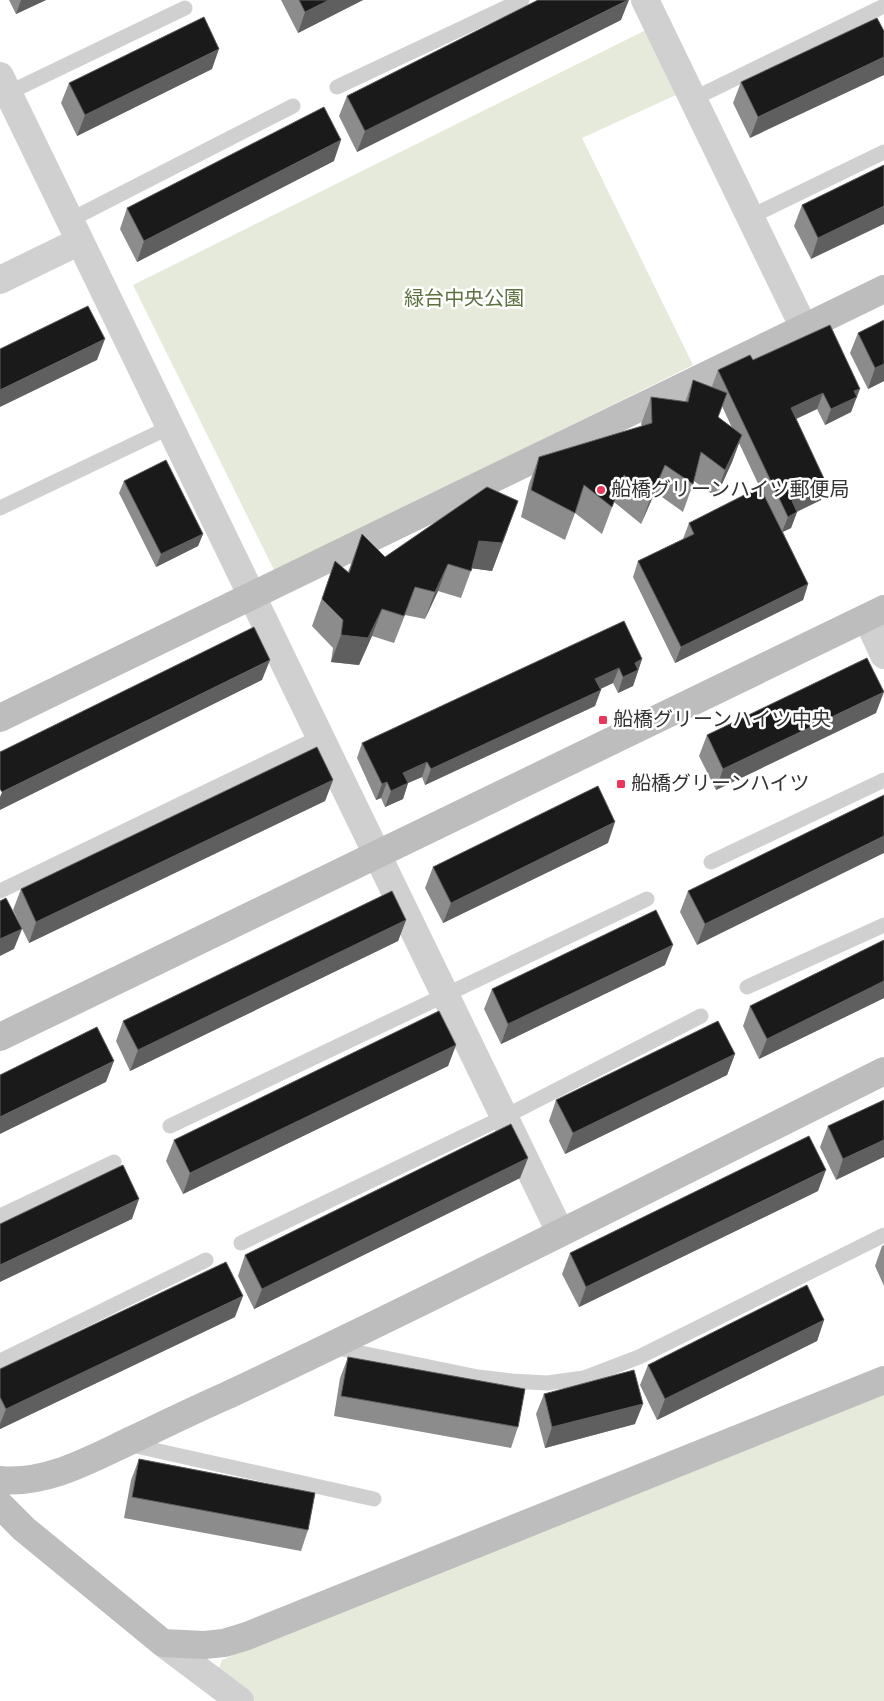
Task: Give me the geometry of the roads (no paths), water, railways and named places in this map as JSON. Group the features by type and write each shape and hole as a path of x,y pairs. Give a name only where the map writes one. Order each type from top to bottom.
{"street":[{"path":"645,0 804,328"},
{"path":"4,85 560,1232"},
{"path":"0,280 75,230"},
{"path":"0,718 884,289"},
{"path":"0,1037 875,613 884,655"},
{"path":"0,1480 12,1481 47,1476 66,1470 330,1347 884,1071"},
{"path":"163,1643 204,1645 224,1643 246,1636 884,1380"},
{"path":"0,1505 24,1529 163,1643 240,1701"}],"lane":[{"path":"337,87 522,0"},
{"path":"694,100 884,6"},
{"path":"4,85 185,8"},
{"path":"75,230 293,106"},
{"path":"750,218 884,152"},
{"path":"0,508 170,427"},
{"path":"0,891 320,737"},
{"path":"711,862 884,780"},
{"path":"170,1126 647,899"},
{"path":"747,987 884,925"},
{"path":"241,1243 504,1117 701,1016"},
{"path":"0,1216 114,1162"},
{"path":"330,1347 478,1377 512,1382 547,1383 584,1378 639,1357 884,1235"},
{"path":"0,1361 206,1260"},
{"path":"124,1443 374,1498"}],"place":[{"name":"船橋グリーンハイツ郵便局","path":"601,490"},
{"name":"船橋グリーンハイツ中央","path":"603,720"},
{"name":"船橋グリーンハイツ","path":"621,784"}],"park label":[{"name":"緑台中央公園","path":"464,299"}]}
